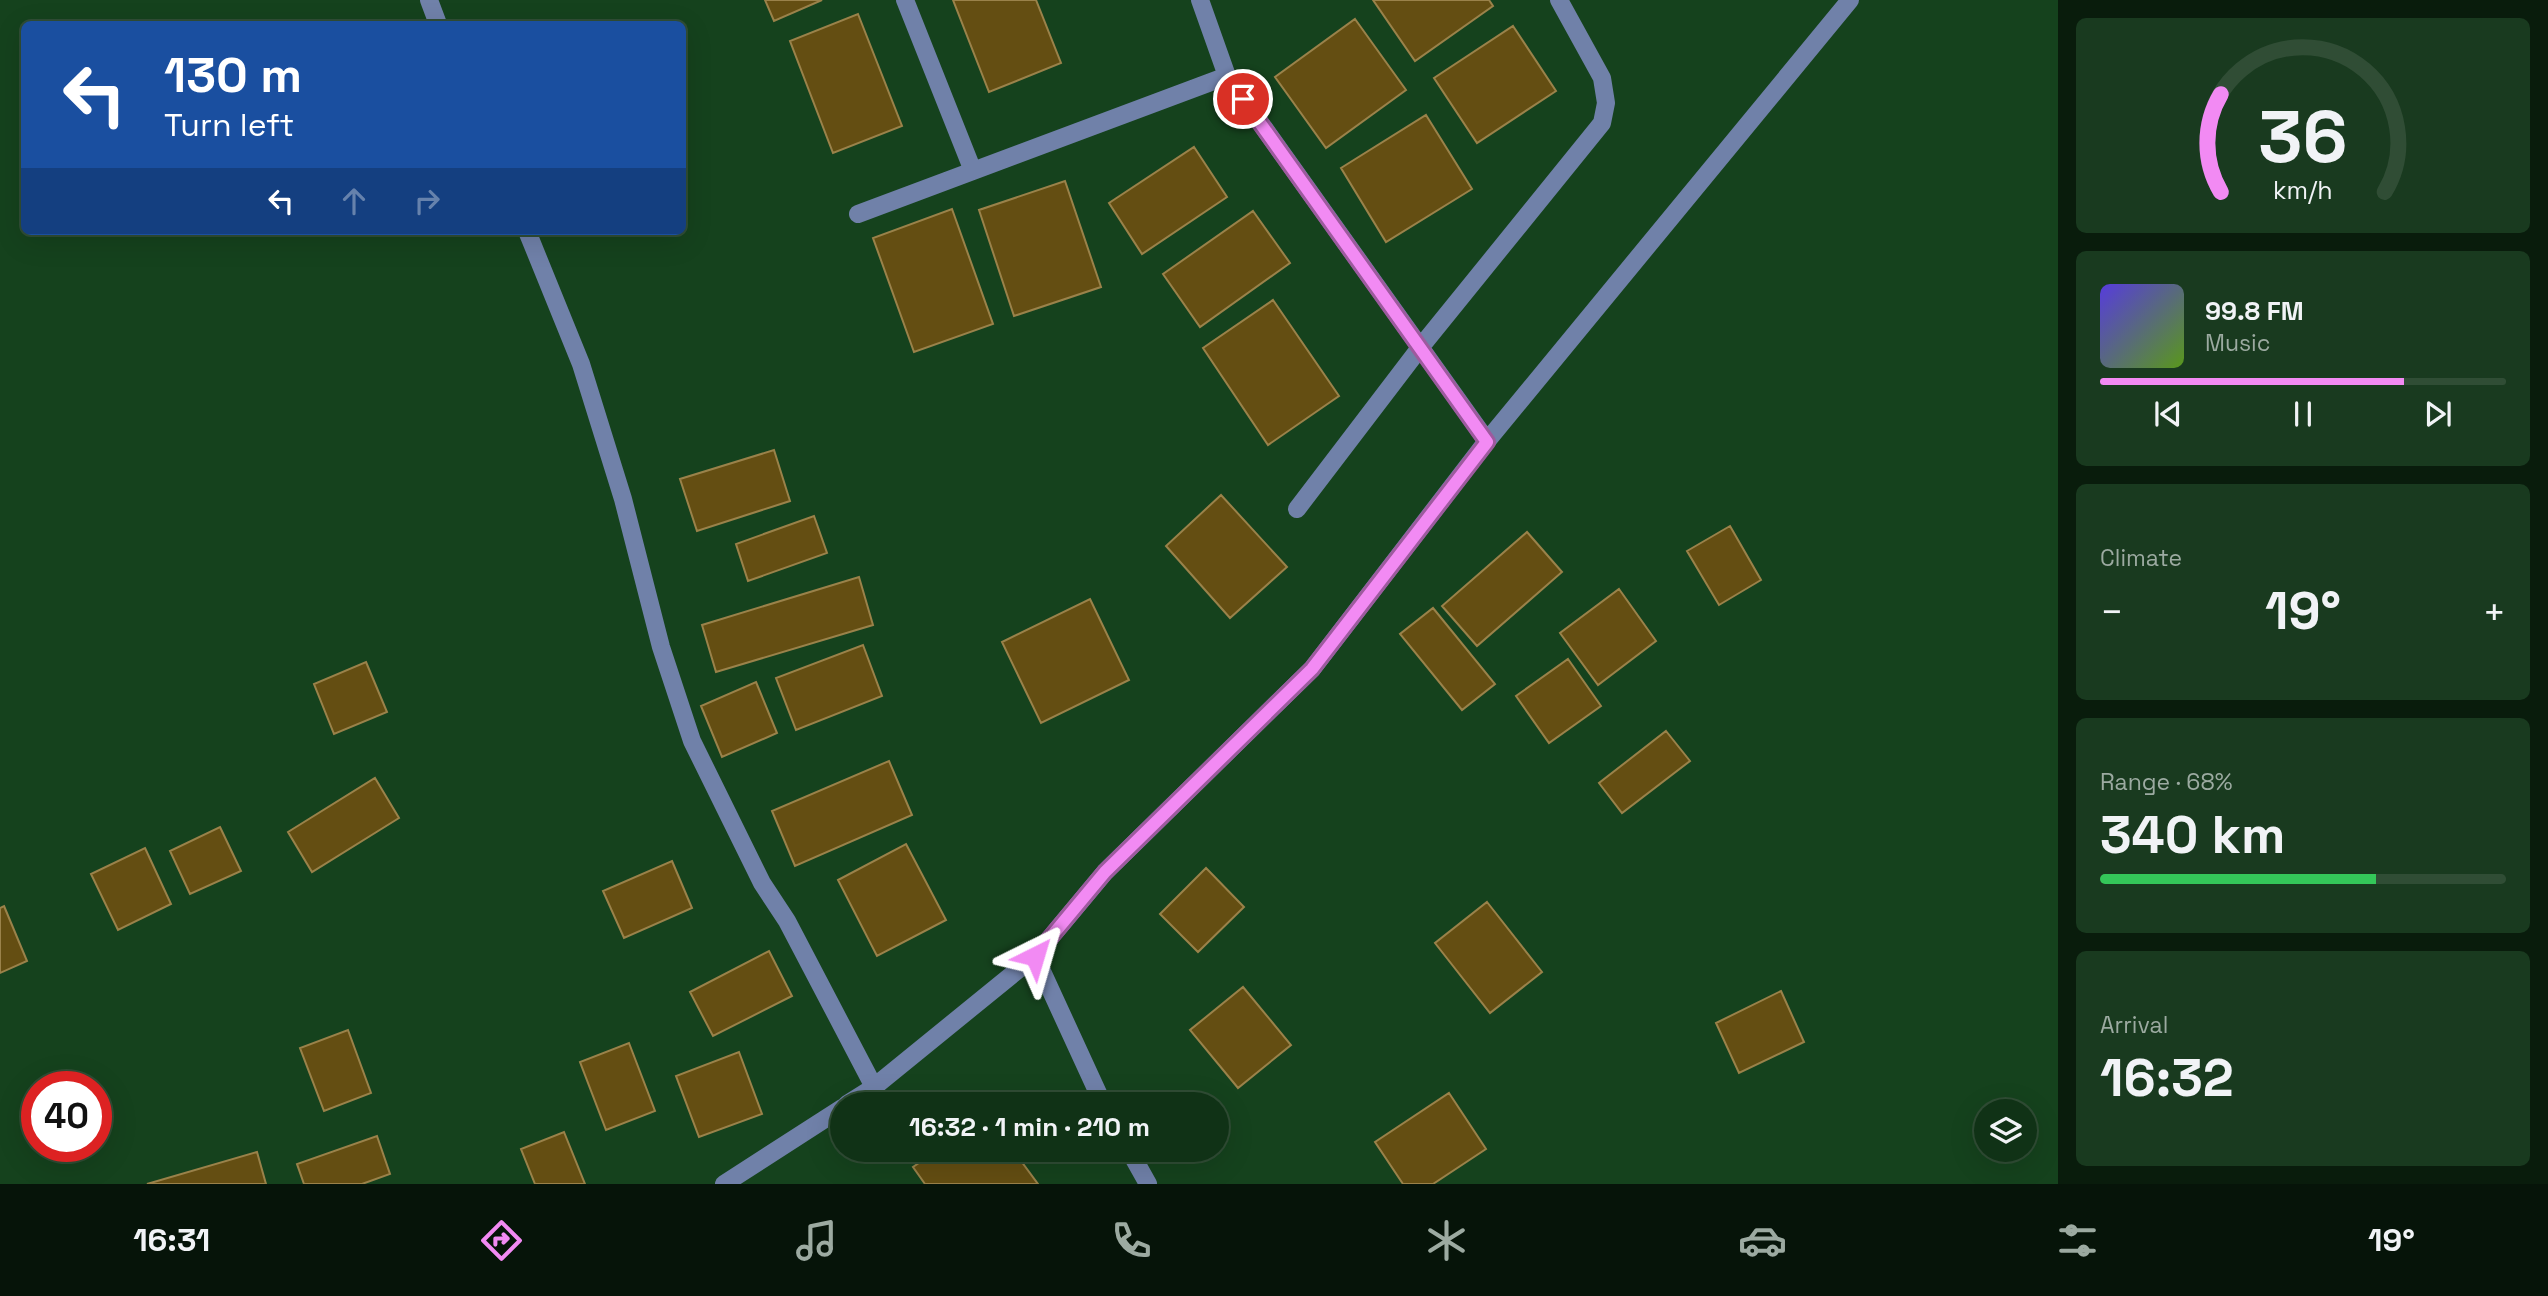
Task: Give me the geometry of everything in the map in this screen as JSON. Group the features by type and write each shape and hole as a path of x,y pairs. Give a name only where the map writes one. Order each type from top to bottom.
{"street":[{"path":"429,0 437,21"},
{"path":"905,0 973,171"},
{"path":"1200,0 1227,76 1487,442"},
{"path":"1297,509 1419,349 1602,123 1606,103 1602,78 1559,0"},
{"path":"866,1092 1035,956 1105,872 1312,669 1487,442 1850,0"},
{"path":"858,214 1227,76"},
{"path":"529,235 581,364 623,499 662,647 692,741 762,883 787,921 874,1087"},
{"path":"1035,956 1097,1092"},
{"path":"724,1184 830,1116"},
{"path":"1135,1162 1147,1184"}],"building":[{"path":"765,0 822,0 774,21"},
{"path":"953,0 1036,0 1061,63 989,92"},
{"path":"1373,0 1489,0 1493,6 1415,61"},
{"path":"858,14 902,126 833,153 790,41"},
{"path":"1355,19 1406,90 1326,148 1275,77"},
{"path":"1513,26 1556,91 1477,143 1434,78"},
{"path":"1426,115 1472,189 1386,242 1341,168"},
{"path":"1194,147 1227,197 1142,254 1109,203"},
{"path":"1065,181 1101,287 1014,316 979,210"},
{"path":"952,209 993,324 914,352 873,238"},
{"path":"1253,211 1290,263 1200,327 1163,274"},
{"path":"1273,300 1339,396 1268,445 1203,348"},
{"path":"774,450 790,501 697,531 680,479"},
{"path":"1221,495 1287,567 1230,618 1166,546"},
{"path":"814,516 827,553 748,581 736,544"},
{"path":"1730,526 1761,580 1719,605 1687,551"},
{"path":"1527,532 1562,572 1477,646 1442,606"},
{"path":"859,577 873,625 716,672 702,625"},
{"path":"1619,589 1656,641 1598,685 1560,633"},
{"path":"1090,599 1129,680 1041,723 1002,642"},
{"path":"1433,608 1495,684 1462,710 1400,634"},
{"path":"863,645 882,696 796,730 776,678"},
{"path":"1568,659 1601,706 1549,743 1516,696"},
{"path":"366,662 387,712 334,734 314,684"},
{"path":"756,682 777,733 722,757 701,706"},
{"path":"1666,731 1690,761 1622,813 1599,783"},
{"path":"889,761 912,815 795,866 772,811"},
{"path":"375,778 399,818 312,872 288,832"},
{"path":"220,827 241,871 190,894 170,851"},
{"path":"906,844 946,920 877,956 838,880"},
{"path":"145,848 171,904 118,930 91,874"},
{"path":"672,861 692,908 624,938 603,891"},
{"path":"1206,868 1244,907 1198,952 1160,914"},
{"path":"1487,902 1542,972 1490,1013 1435,943"},
{"path":"4,906 27,961 0,973 0,908"},
{"path":"769,951 792,996 713,1036 690,992"},
{"path":"1243,987 1291,1045 1238,1088 1190,1030"},
{"path":"1781,991 1804,1042 1739,1073 1716,1023"},
{"path":"348,1030 371,1093 324,1111 300,1048"},
{"path":"629,1043 655,1111 606,1130 580,1062"},
{"path":"739,1052 762,1114 699,1137 676,1076"},
{"path":"1449,1093 1486,1149 1433,1184 1403,1184 1375,1142"},
{"path":"564,1132 585,1184 535,1184 521,1149"},
{"path":"377,1136 390,1174 362,1184 304,1184 297,1164"},
{"path":"257,1152 266,1184 147,1184"},
{"path":"920,1162 1022,1162 1038,1184 925,1184 913,1167"}],"route":[{"path":"1035,956 1105,872 1312,669 1487,442 1243,99"}]}
